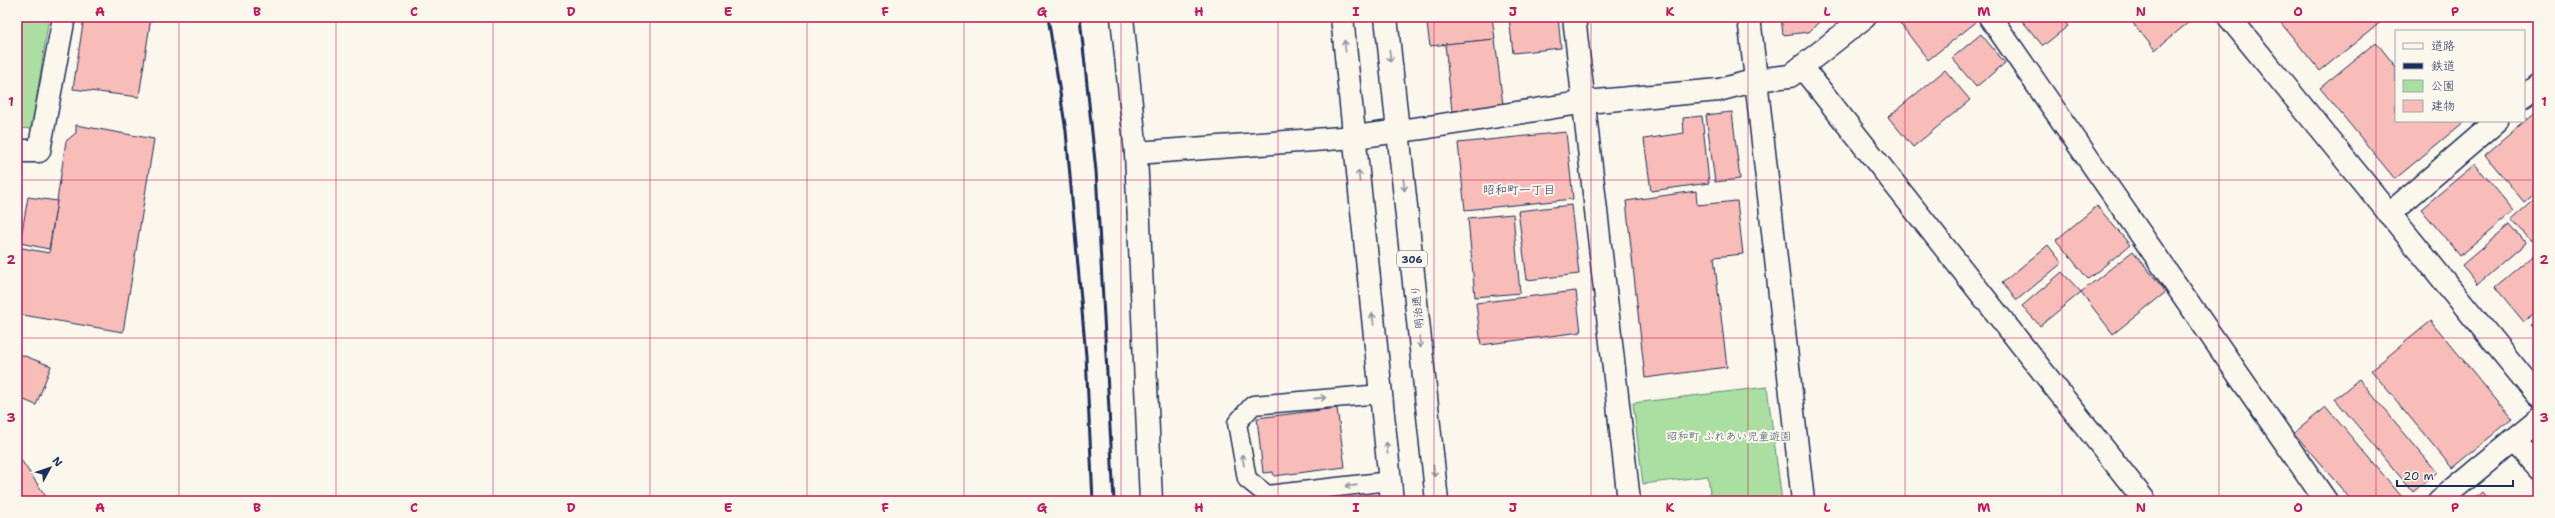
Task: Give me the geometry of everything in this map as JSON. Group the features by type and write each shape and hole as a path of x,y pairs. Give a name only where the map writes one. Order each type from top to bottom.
{"street":[{"path":"17,151 39,151 64,17"},
{"path":"1122,17 1136,153 1152,501"},
{"path":"1342,17 1356,137 1391,491"},
{"name":"明治通り","path":"1386,17 1437,501"},
{"path":"1574,17 1586,102 1629,501"},
{"path":"1749,17 1803,501"},
{"path":"1136,153 1356,137 1398,132 1586,102 1719,90 1756,80 1790,76 1865,17"},
{"path":"1990,17 2326,501"},
{"path":"2229,17 2538,396"},
{"path":"1802,67 2145,501"},
{"path":"2525,96 2538,85"},
{"path":"2389,214 2496,122"},
{"path":"2439,501 2538,420"},
{"path":"2513,440 2538,468"}],"lane":[{"path":"1381,394 1253,405 1237,423 1247,479 1267,495 1391,491"}],"green space":[{"path":"17,17 49,17 32,128 17,129"},
{"name":"昭和町 ふれあい児童遊園","path":"1767,387 1782,501 1711,501 1708,476 1643,484 1633,403"}],"building":[{"path":"84,17 151,17 139,97 73,89"},
{"path":"1426,17 1492,17 1495,39 1430,46"},
{"path":"1509,17 1558,17 1561,48 1513,53"},
{"path":"1781,17 1824,17 1809,32 1783,35"},
{"path":"1905,17 1970,17 1975,23 1928,60 1899,22"},
{"path":"2019,17 2061,17 2068,26 2043,46"},
{"path":"2128,17 2195,17 2155,50"},
{"path":"2276,17 2387,17 2320,71"},
{"path":"1981,34 2005,63 1976,87 1952,58"},
{"path":"1495,39 1503,105 1452,111 1445,44"},
{"path":"2376,42 2395,66 2395,122 2464,122 2395,179 2320,88"},
{"path":"1945,70 1970,100 1913,147 1888,117"},
{"path":"2538,110 2538,190 2524,202 2485,155"},
{"path":"1732,112 1740,179 1715,182 1706,115"},
{"path":"1702,116 1709,183 1651,191 1644,139 1684,133 1683,118"},
{"path":"76,125 154,139 123,332 17,314 17,247 49,253 66,141 76,133"},
{"path":"1566,132 1573,199 1465,210 1458,143"},
{"path":"2475,164 2514,211 2460,256 2421,209"},
{"path":"1696,191 1697,205 1737,201 1743,254 1714,257 1727,367 1645,378 1626,201"},
{"path":"2538,196 2538,235 2531,241 2512,219"},
{"path":"28,197 57,201 49,249 20,243"},
{"path":"1571,205 1579,274 1527,280 1518,211"},
{"path":"2097,206 2130,245 2088,279 2056,240"},
{"path":"1513,214 1520,293 1475,297 1468,218"},
{"path":"2510,224 2526,243 2478,284 2462,265"},
{"path":"2048,245 2062,263 2017,300 2002,283"},
{"path":"2133,251 2166,292 2113,334 2081,292"},
{"path":"2538,251 2538,311 2524,322 2495,287"},
{"path":"2062,272 2081,292 2040,326 2022,306"},
{"path":"1576,291 1581,332 1481,345 1476,303"},
{"path":"2538,320 2538,333 2531,325"},
{"path":"2431,321 2512,419 2452,468 2371,370"},
{"path":"17,353 51,366 36,405 17,397"},
{"path":"2359,379 2437,472 2413,492 2335,399"},
{"path":"2326,407 2402,497 2397,501 2352,501 2294,433"},
{"path":"1337,408 1345,467 1274,476 1273,472 1263,473 1257,418"},
{"path":"17,454 49,501 17,501"},
{"path":"2482,492 2489,501 2472,501"}],"railway":[{"path":"1048,17 1066,131 1086,356 1093,501"},
{"path":"1080,17 1096,171 1114,501"}],"district":[{"name":"昭和町一丁目","path":"1519,190"}]}
